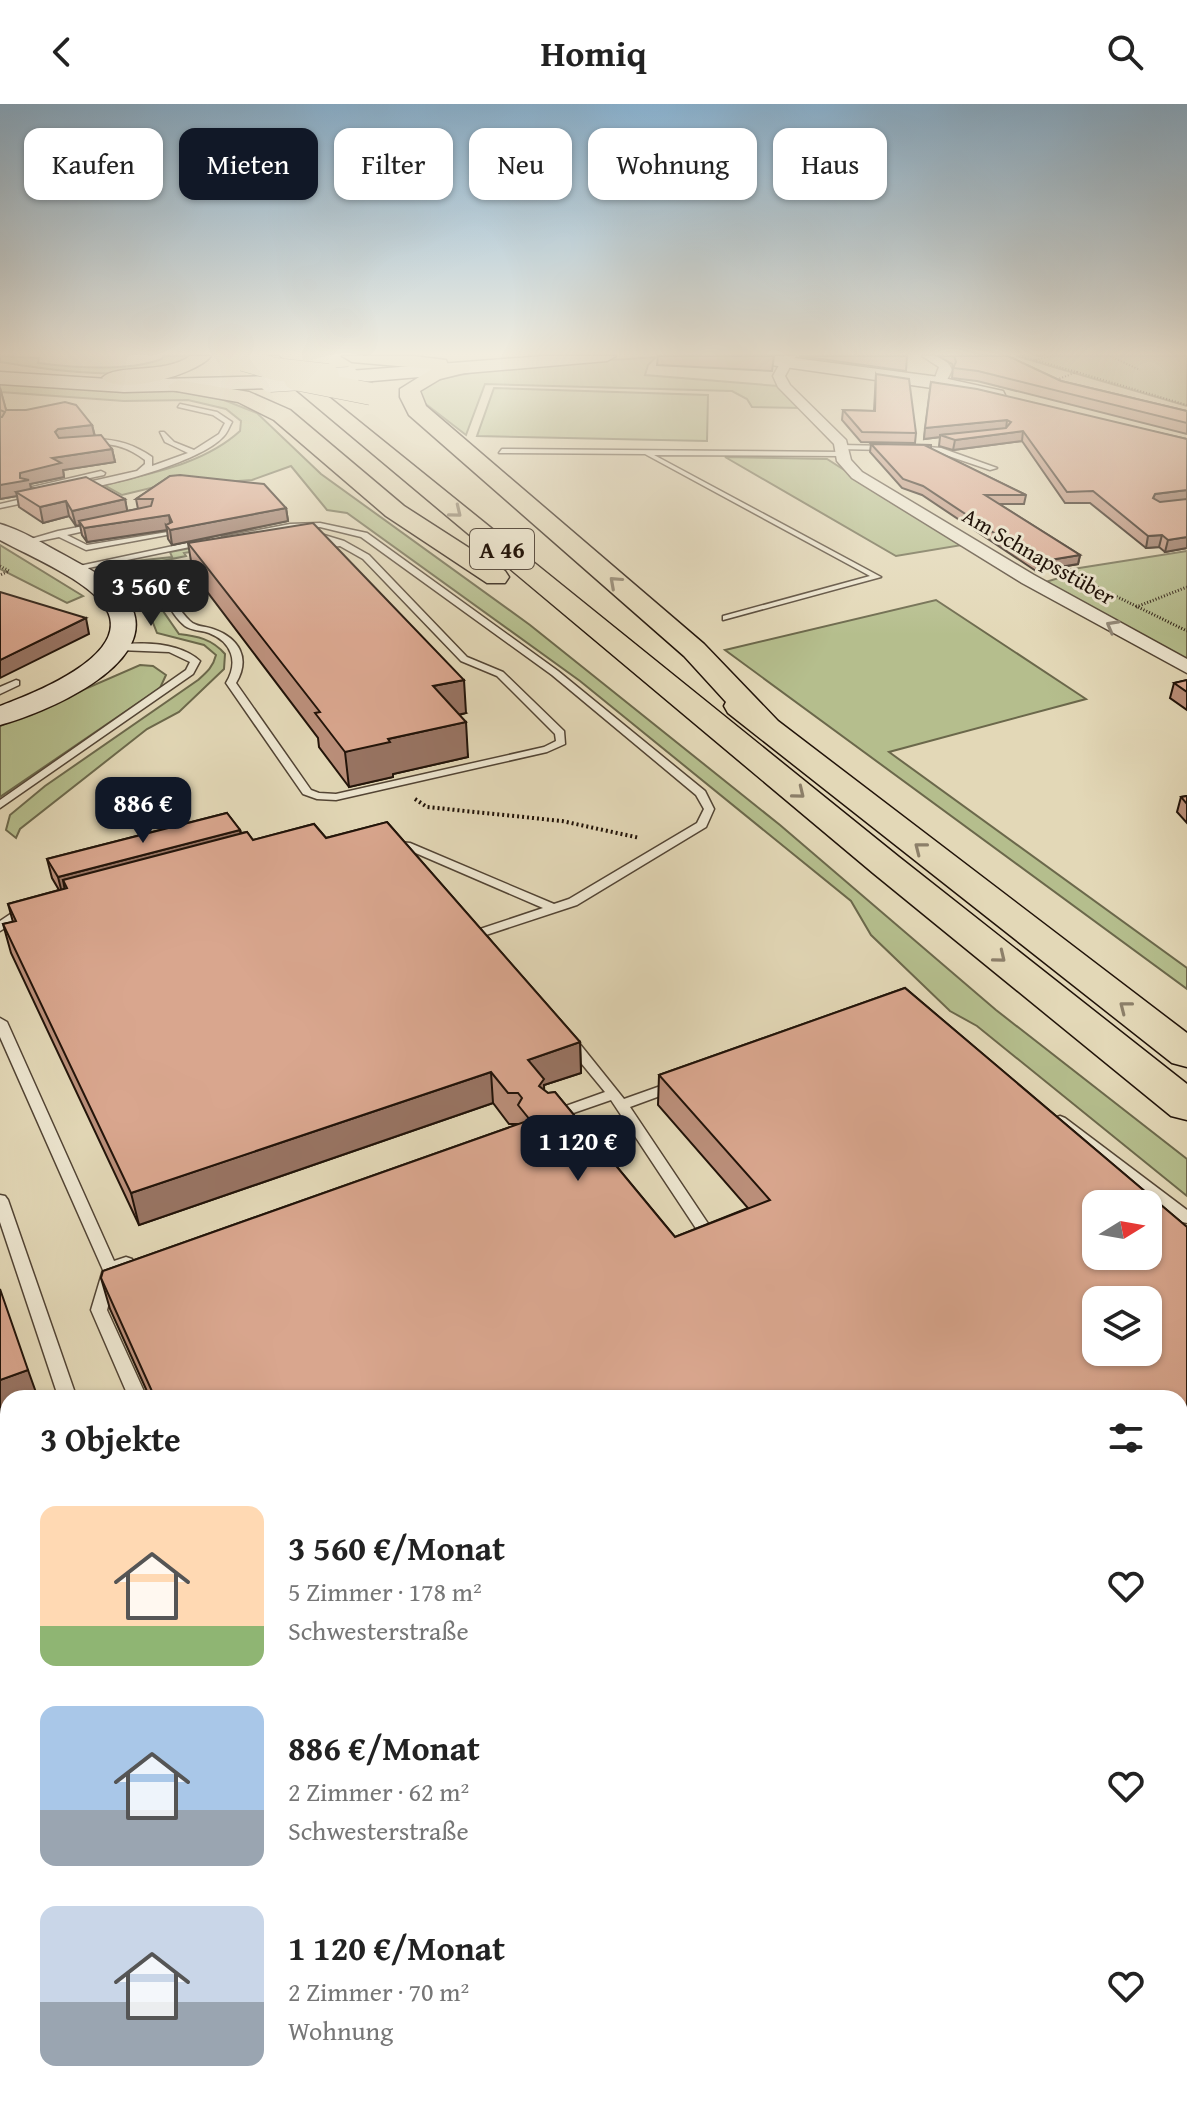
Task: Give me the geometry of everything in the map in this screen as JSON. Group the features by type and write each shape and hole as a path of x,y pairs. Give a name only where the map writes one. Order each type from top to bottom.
{"highway":[{"path":"352,449 395,511 489,572 614,664 756,738"},
{"name":"A 46","path":"395,449 756,738 1187,1054"},
{"name":"A 46","path":"395,449 756,738 1187,1106"},
{"path":"460,449 694,650 756,738"}],"street":[{"name":"Am Schnapsstüber","path":"841,450 844,461 857,475 876,487 1053,593 1179,663"},
{"path":"0,716 42,701 86,677 119,647 126,627 121,611 99,587 11,537"}],"lane":[{"path":"133,449 147,457 149,465"},
{"path":"184,449 194,453"},
{"path":"0,506 138,473 202,449"},
{"path":"502,451 648,454 847,449"},
{"path":"927,449 993,468"},
{"path":"539,453 553,462"},
{"path":"648,454 877,577 726,618"},
{"path":"138,473 149,465"},
{"path":"28,489 149,465"},
{"path":"11,537 58,533 104,524"},
{"path":"69,569 267,529 320,525 364,535 555,673 701,793 709,809 702,825 674,844 573,902 478,934 498,956"},
{"path":"222,563 167,574 160,584 190,625 222,636 237,648 240,663 238,674 231,683 307,792 336,797 547,749 561,742 560,733 500,674 464,659 366,557 320,535 267,529"},
{"path":"58,533 86,548 168,534"},
{"path":"311,548 341,543"},
{"path":"0,805 190,672 195,661 187,654 170,650 119,647"},
{"path":"0,691 16,683"},
{"path":"375,841 406,845 553,908"},
{"path":"0,927 16,916 46,908"},
{"path":"0,1022 110,1269 99,1310 134,1390"},
{"path":"566,1037 617,1100 704,1229"},
{"path":"550,1116 693,1080"},
{"path":"1049,1113 1187,1218"},
{"path":"0,1200 65,1390"},
{"path":"110,1269 140,1258"}],"path":[{"path":"0,566 9,571 0,575"},
{"path":"1095,586 1187,631"},
{"path":"1134,607 1168,597 1187,587"},
{"path":"405,792 427,807 562,821 674,844"}],"green space":[{"path":"214,449 295,449 321,474 530,625 780,825 996,1010 1187,1159 1187,1196 977,1026 950,1011 871,935 851,901 580,681 347,513 327,510 291,466 252,480 155,487 122,495 104,485 176,466"},
{"path":"725,457 827,459 962,545 896,556"},
{"path":"265,534 295,535 184,553 186,556 138,566 143,573 138,575 179,634 198,637 215,645 225,654 224,669 179,712 147,729 20,829 16,838 6,830 10,815 45,786 198,680 213,663 216,655 204,645 157,633 144,600 118,575 119,572 136,561 172,557 170,552"},
{"path":"0,545 83,596 67,603 0,569"},
{"path":"1187,551 1187,660 1042,583 1059,578 1054,572"},
{"path":"936,600 1086,699 889,752 1187,968 1187,989 725,650"},
{"path":"140,665 153,666 166,675 160,688 0,797 0,726"}],"building":[{"path":"0,449 110,449 52,458 61,463 20,473 20,478 29,480 0,485"},
{"path":"876,449 933,449 1026,495 985,495 1080,555 1038,562 923,486 903,479"},
{"path":"1036,449 1187,449 1187,490 1155,494 1153,498 1160,502 1187,499 1187,537 1168,540 1162,535 1148,536 1093,491 1067,492"},
{"path":"170,476 264,484 286,508 170,530 166,525 172,522 169,515 84,528 79,521 151,506 153,499 136,499"},
{"path":"86,477 125,499 72,511 66,501 40,507 16,492"},
{"path":"313,523 464,680 433,686 466,722 345,752 315,713 320,712 188,543"},
{"path":"0,592 86,618 0,660"},
{"path":"1187,680 1187,692 1174,683"},
{"path":"227,813 240,830 58,877 47,859"},
{"path":"387,822 580,1042 528,1060 544,1079 539,1086 548,1093 555,1092 675,1237 770,1200 659,1075 905,988 1143,1190 1082,1190 1082,1270 1162,1270 1162,1206 1187,1227 1187,1390 151,1390 101,1278 103,1271 530,1120 518,1105 522,1098 518,1093 508,1093 491,1072 131,1193 3,924 16,921 8,904 67,888 63,880 247,832 253,840 314,824 326,838"},
{"path":"0,1289 28,1370 0,1380"}]}
